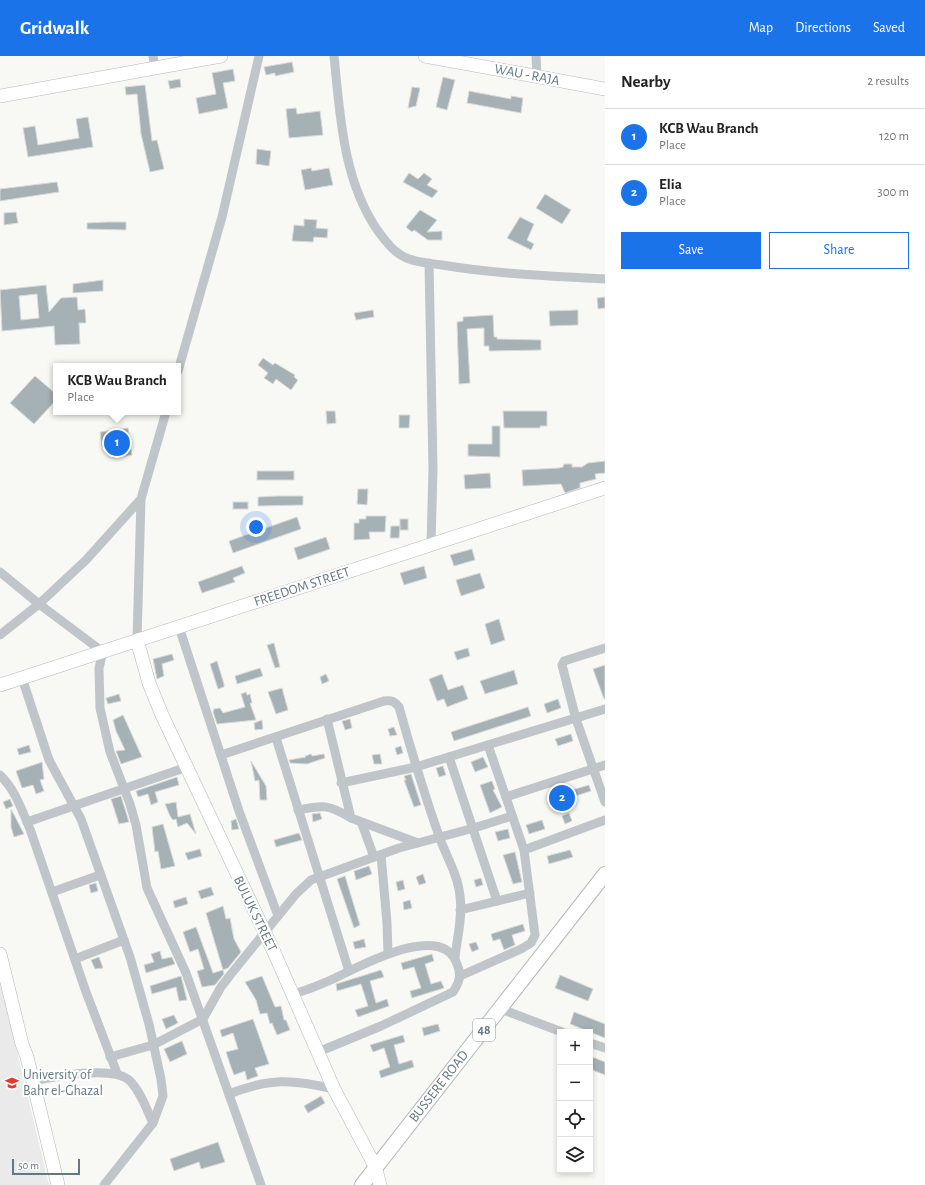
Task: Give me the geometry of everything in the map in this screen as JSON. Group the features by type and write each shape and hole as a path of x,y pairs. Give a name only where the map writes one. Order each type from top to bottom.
{"main road":[{"name":"BUSSERE ROAD","path":"362,1185 375,1166 501,1009 605,874"}],"street":[{"path":"0,96 154,62 221,56"},
{"path":"181,363 222,217 259,56"},
{"path":"334,56 339,114 347,154 358,194 371,221 386,242 398,254 429,263 470,269 605,279"},
{"name":"WAU - RAJA","path":"425,56 605,90"},
{"path":"536,56 537,77"},
{"path":"429,263 433,469 432,544"},
{"path":"137,640 141,499 165,415"},
{"name":"FREEDOM STREET","path":"0,685 605,488"},
{"path":"0,635 39,604 86,560 141,499"},
{"path":"0,572 39,604 103,652 99,668 100,708 110,752 136,825 147,888 186,973 261,1185"},
{"path":"179,627 239,811 278,916"},
{"name":"BULUK STREET","path":"137,640 149,683 293,994 334,1089 375,1166 380,1185"},
{"path":"605,648 562,663 576,719 592,769 605,802"},
{"path":"22,678 49,760 74,805 91,845 100,875 124,940 149,1024 163,1096 154,1123 104,1185"},
{"path":"221,755 384,701 391,700 395,702 399,707 416,767 457,883 460,896 460,910 454,957 460,976 458,984 453,992 381,1026 318,1052"},
{"path":"341,783 416,767 605,709"},
{"path":"327,719 341,783 351,818"},
{"path":"276,738 350,971"},
{"path":"460,976 521,949 530,943 535,936 524,850 488,746"},
{"path":"449,757 498,901"},
{"path":"506,797 605,765"},
{"path":"27,822 187,767"},
{"path":"0,775 9,786 27,822 117,1073"},
{"path":"298,810 320,806 328,807 362,824 418,843"},
{"path":"110,1057 153,1045 203,1019 221,987 264,933 304,885 319,876 418,843 440,838 512,816"},
{"path":"524,850 605,820"},
{"path":"362,824 377,856 387,923 388,954"},
{"path":"52,892 100,875"},
{"path":"460,910 530,893"},
{"path":"75,959 124,940"},
{"path":"293,994 312,988 388,954 417,946 427,946 448,951 454,957"},
{"path":"0,954 58,1185"},
{"path":"501,1009 557,1030"},
{"path":"593,1044 605,1048"},
{"path":"32,1081 76,1074 117,1073 130,1081 154,1123"},
{"path":"229,1094 252,1085 278,1081 307,1082 334,1089"}],"shaded area":[{"name":"University of Bahr el-Ghazal","path":"0,982 49,1185 0,1185"}],"building":[{"path":"292,62 294,72 275,76 275,73 266,75 264,67"},
{"path":"233,69 235,81 223,83 228,108 199,114 196,98 216,94 212,73"},
{"path":"443,77 455,80 447,110 436,107"},
{"path":"180,79 181,87 170,89 168,81"},
{"path":"145,85 152,141 157,140 164,169 150,172 141,134 137,94 126,95 125,87"},
{"path":"412,87 420,88 416,106 408,108"},
{"path":"469,91 511,99 511,96 523,98 521,113 467,103"},
{"path":"296,108 297,114 320,111 323,135 289,138 286,109"},
{"path":"88,117 93,147 28,157 23,128 35,126 38,145 79,138 76,119"},
{"path":"257,149 271,151 269,166 256,164"},
{"path":"311,168 312,171 329,168 333,185 305,190 301,170"},
{"path":"409,173 418,179 424,173 432,179 427,185 438,191 432,198 403,182"},
{"path":"57,182 59,192 0,201 0,189"},
{"path":"545,194 571,210 562,224 536,208"},
{"path":"420,210 437,220 427,232 442,231 442,240 428,240 414,230 412,232 406,227"},
{"path":"16,212 18,223 4,225 4,213"},
{"path":"520,217 534,224 527,240 534,244 531,250 507,238"},
{"path":"304,219 317,220 316,228 328,229 327,238 314,237 313,242 292,241 294,225 304,226"},
{"path":"126,222 126,230 87,229 87,223"},
{"path":"103,280 103,291 73,293 73,284"},
{"path":"46,285 49,312 61,298 77,297 78,310 85,309 86,323 79,323 80,344 55,345 54,326 2,331 0,290","holes":["37,294 39,318 21,320 19,296"]},
{"path":"605,297 605,308 598,309 597,298"},
{"path":"373,310 374,317 356,320 354,313"},
{"path":"578,310 578,325 550,326 549,311"},
{"path":"493,315 494,337 497,337 497,339 541,340 541,350 489,351 489,346 484,346 484,328 467,329 470,383 459,384 457,322 463,321 463,317"},
{"path":"263,358 273,365 275,363 295,375 294,377 298,380 291,390 276,379 273,384 264,378 268,373 258,365"},
{"path":"35,376 53,391 53,403 34,424 10,403"},
{"path":"326,411 335,411 336,423 327,424"},
{"path":"503,411 547,411 547,426 540,426 540,428 504,428"},
{"path":"399,415 410,415 409,428 399,428"},
{"path":"492,426 500,426 500,457 468,456 468,444 492,444"},
{"path":"128,428 132,455 114,458 112,445 102,447 100,432"},
{"path":"605,461 605,473 595,474 596,479 580,483 580,488 565,493 561,484 523,486 522,470 559,468 563,467 564,464 572,464 572,467 582,467 588,463"},
{"path":"257,471 294,471 294,480 257,480"},
{"path":"490,473 491,488 465,489 464,475"},
{"path":"358,489 368,489 367,505 357,504"},
{"path":"303,496 303,505 258,506 258,497"},
{"path":"233,502 248,502 248,509 233,509"},
{"path":"366,516 386,516 385,532 369,532 370,539 354,540 354,523 359,523 359,519 366,519"},
{"path":"297,517 301,529 233,553 229,541"},
{"path":"400,519 408,519 408,530 400,530"},
{"path":"391,526 400,526 399,538 390,538"},
{"path":"326,537 330,549 298,560 294,548"},
{"path":"472,549 475,560 454,566 450,555"},
{"path":"242,566 245,573 233,578 235,582 202,593 198,582"},
{"path":"424,566 427,578 404,585 400,573"},
{"path":"480,573 485,588 461,596 456,580"},
{"path":"499,619 505,640 491,645 485,624"},
{"path":"274,643 280,667 275,668 267,645"},
{"path":"468,648 470,656 457,660 454,652"},
{"path":"172,654 174,660 162,664 164,676 157,679 153,659"},
{"path":"217,661 224,684 224,687 218,689 210,664"},
{"path":"605,665 605,699 604,699 593,669"},
{"path":"260,668 263,676 237,684 235,676"},
{"path":"514,670 518,684 485,694 480,681"},
{"path":"326,674 329,681 322,684 320,677"},
{"path":"442,674 448,690 463,685 468,699 447,707 444,699 437,701 429,679"},
{"path":"282,688 288,710 276,714 268,692"},
{"path":"246,692 247,695 250,694 252,703 250,703 256,720 217,724 213,712 214,709 220,708 223,713 245,707 241,694"},
{"path":"119,694 121,701 108,704 106,698"},
{"path":"558,699 561,708 547,713 544,704"},
{"path":"528,707 531,716 454,741 451,732"},
{"path":"123,715 142,757 121,764 116,751 125,750 116,731 113,720"},
{"path":"350,719 352,728 345,730 342,721"},
{"path":"262,720 263,729 255,730 254,723"},
{"path":"394,727 397,735 390,736 388,729"},
{"path":"571,734 573,741 558,746 555,739"},
{"path":"29,745 31,752 19,755 17,749"},
{"path":"401,746 403,753 397,755 395,748"},
{"path":"311,754 312,756 324,754 325,758 307,764 290,763 289,760 306,757 305,756"},
{"path":"380,754 382,764 374,764 372,755"},
{"path":"483,757 488,767 475,772 471,762"},
{"path":"251,761 266,786 267,800 260,800 259,780 255,781"},
{"path":"42,762 44,779 40,780 44,791 36,794 33,785 22,788 16,771"},
{"path":"443,766 446,775 439,777 436,768"},
{"path":"411,774 421,805 414,807 404,780 406,780 404,776"},
{"path":"177,777 179,785 155,792 158,802 151,805 148,794 138,797 136,791"},
{"path":"492,781 495,789 493,790 502,807 490,813 480,785"},
{"path":"589,785 591,791 557,802 555,795"},
{"path":"121,796 129,822 119,824 111,799"},
{"path":"10,799 13,806 6,809 3,802"},
{"path":"176,802 178,817 190,814 196,834 187,823 178,827 176,819 173,820 170,816 165,804"},
{"path":"11,809 24,834 14,837 11,827"},
{"path":"320,813 322,819 313,822 312,814"},
{"path":"569,813 572,821 565,824 562,816"},
{"path":"236,819 239,829 232,830 231,821"},
{"path":"542,820 545,829 529,834 526,825"},
{"path":"163,824 175,866 161,869 158,851 155,852 152,827"},
{"path":"508,829 510,838 498,841 495,832"},
{"path":"299,833 302,840 276,847 274,840"},
{"path":"200,849 202,856 188,860 185,853"},
{"path":"570,850 573,857 549,864 547,856"},
{"path":"515,852 522,882 513,884 503,855"},
{"path":"369,866 372,874 356,880 354,871"},
{"path":"423,874 426,883 419,885 416,877"},
{"path":"345,876 360,925 354,928 337,879"},
{"path":"481,878 483,885 476,887 474,880"},
{"path":"403,880 405,889 398,891 396,882"},
{"path":"96,883 98,891 91,893 89,885"},
{"path":"211,887 214,895 201,899 198,891"},
{"path":"186,897 188,904 175,908 173,901"},
{"path":"410,900 412,908 404,910 403,902"},
{"path":"223,906 226,919 230,918 234,939 241,952 228,968 223,970 206,913"},
{"path":"523,924 525,931 512,935 515,945 504,950 500,939 493,941 491,934"},
{"path":"196,927 213,973 223,970 224,974 215,985 202,987 197,971 204,969 198,949 190,952 183,932"},
{"path":"364,939 366,947 355,949 353,942"},
{"path":"476,942 479,949 472,952 469,944"},
{"path":"160,951 162,959 172,957 175,964 146,973 144,965 154,962 151,954"},
{"path":"432,954 434,961 425,964 431,984 441,981 444,988 412,998 410,991 421,988 414,967 403,970 401,963"},
{"path":"99,957 103,968 95,969 91,960"},
{"path":"381,970 384,977 370,981 376,1003 387,999 389,1006 358,1017 355,1010 368,1006 361,984 337,991 336,984"},
{"path":"560,975 593,989 588,1001 555,988"},
{"path":"181,976 187,1000 179,1001 176,987 152,994 150,986"},
{"path":"262,976 275,1007 281,1006 284,1020 286,1020 290,1030 277,1035 272,1023 270,1024 267,1013 260,1014 256,1000 245,982"},
{"path":"574,1012 605,1024 605,1038 593,1033 593,1029 582,1029 570,1024"},
{"path":"174,1015 178,1023 166,1029 162,1019"},
{"path":"253,1019 269,1064 255,1068 258,1076 247,1080 245,1071 234,1075 226,1052 238,1049 233,1033 222,1037 220,1030"},
{"path":"438,1024 440,1031 424,1036 422,1028"},
{"path":"403,1035 405,1042 394,1045 399,1064 412,1060 414,1067 381,1078 379,1071 390,1067 384,1048 373,1052 370,1045"},
{"path":"182,1041 187,1054 170,1062 164,1049"},
{"path":"593,1057 605,1062 605,1075 593,1070"},
{"path":"321,1096 325,1103 308,1113 304,1106"},
{"path":"218,1142 225,1162 201,1169 199,1162 174,1171 170,1159"}],"place":[{"name":"KCB Wau Branch","path":"117,443"},
{"name":"Elia","path":"562,798"},
{"name":"University of Bahr el-Ghazal","path":"12,1083"}]}
